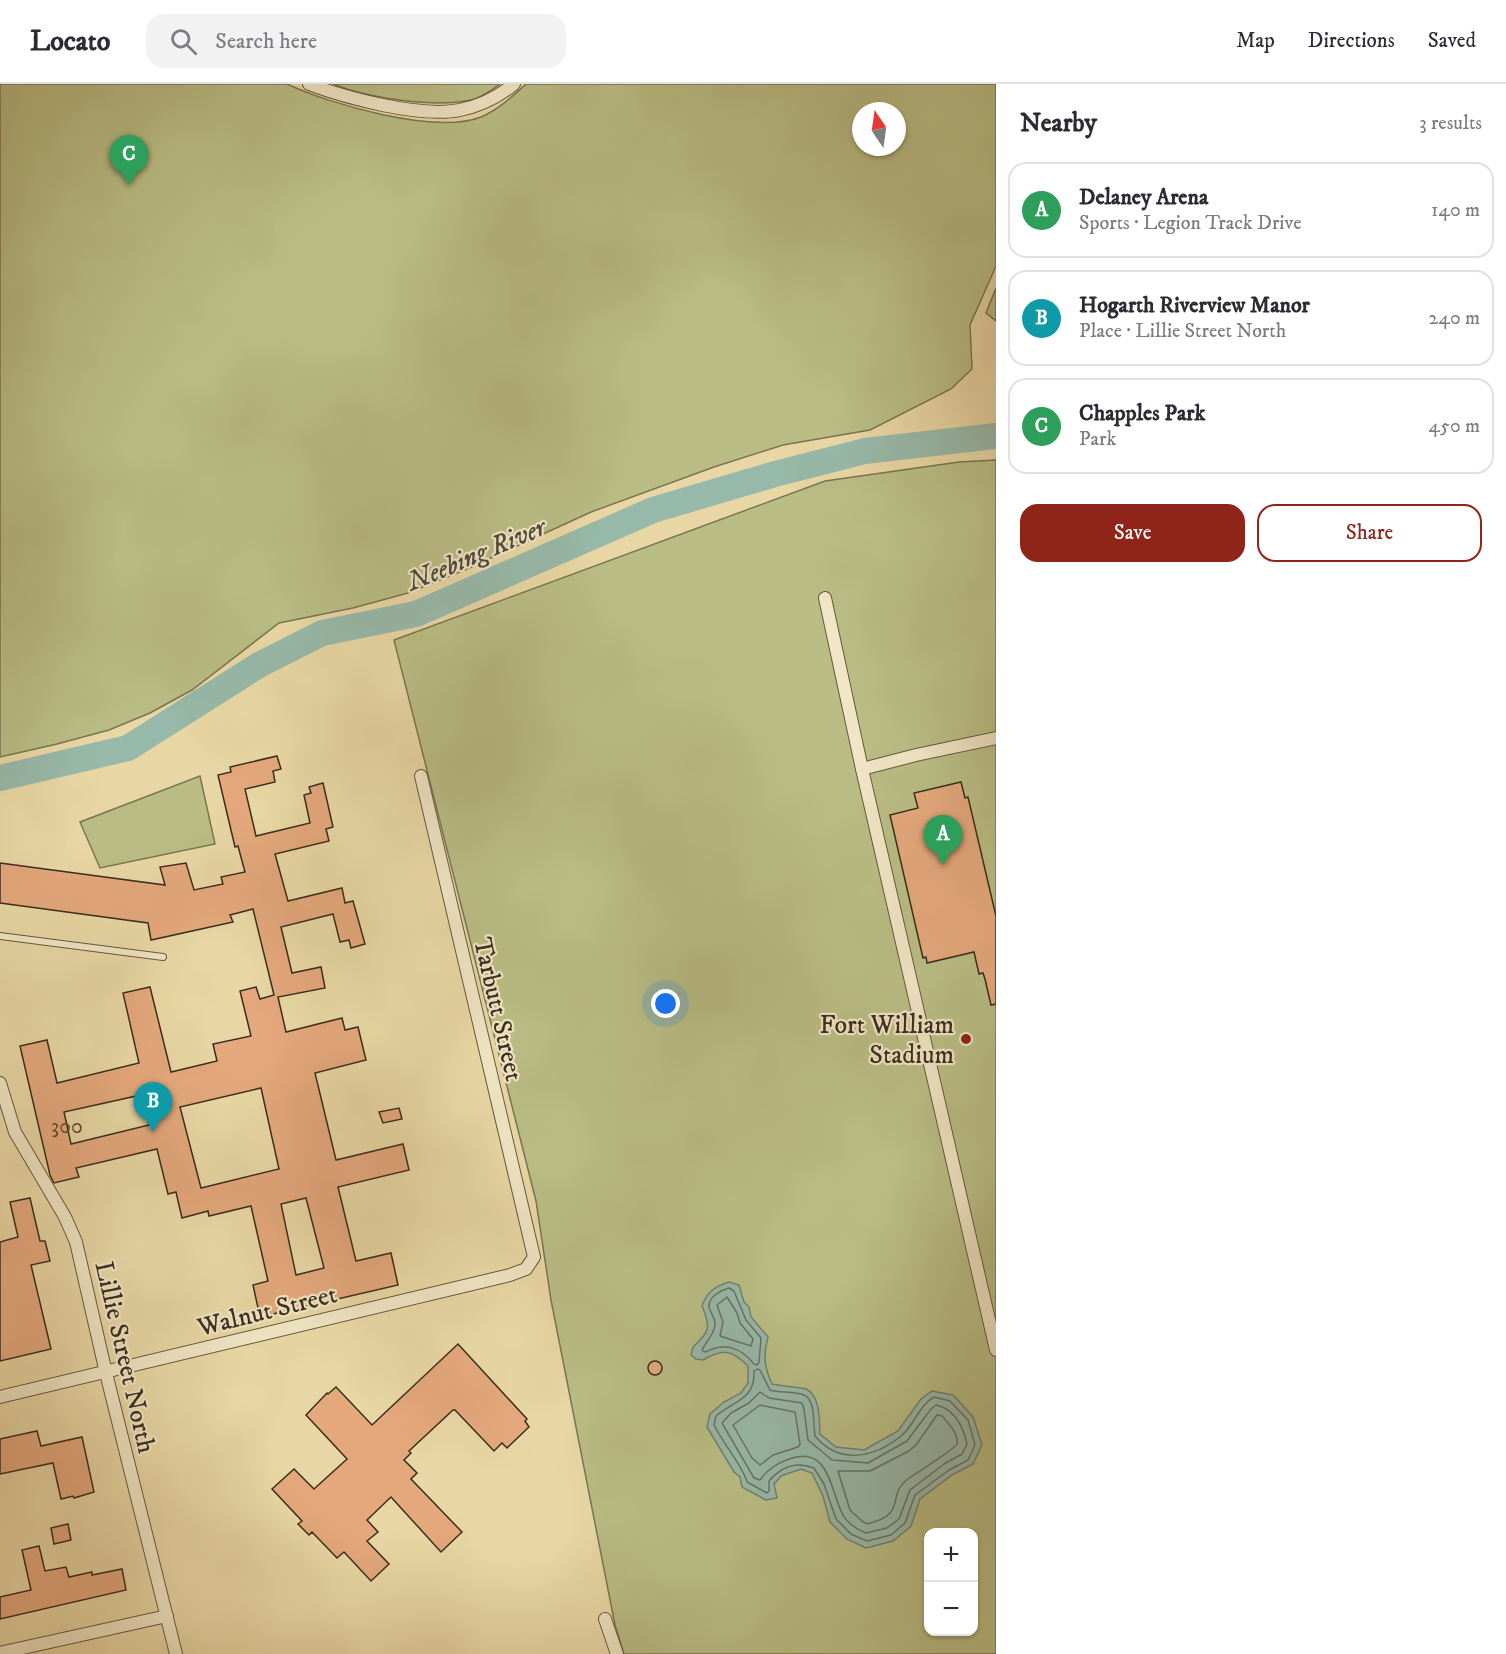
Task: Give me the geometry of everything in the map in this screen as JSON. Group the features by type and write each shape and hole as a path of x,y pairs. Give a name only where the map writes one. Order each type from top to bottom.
{"street":[{"path":"309,84 388,106 434,111 458,111 482,104 514,84"},
{"path":"825,598 862,769 996,1350"},
{"path":"862,769 916,754 996,738"},
{"name":"Tarbutt Street","path":"421,776 533,1253"},
{"name":"Lillie Street North","path":"0,1083 15,1132 65,1217 76,1242 176,1654"},
{"name":"Walnut Street","path":"0,1397 510,1275 526,1269 534,1257 533,1253"},
{"path":"0,1653 167,1616"},
{"path":"605,1619 617,1654"}],"lane":[{"path":"0,936 163,957"}],"green space":[{"path":"0,84 287,84 329,100 383,115 411,120 461,122 481,117 499,107 526,84 996,84 996,266 970,325 972,369 951,389 870,430 783,445 714,467 591,512 467,569 408,593 353,608 279,623 192,690 150,713 109,730 0,757"},
{"path":"333,84 500,84 475,99 439,103 364,94"},
{"path":"996,288 996,321 986,313"},
{"path":"996,460 996,1654 624,1654 615,1625 551,1300 536,1201 394,640 825,481 959,462"},
{"path":"200,776 215,844 100,868 80,822"}],"water":[{"path":"729,1282 739,1285 751,1317 768,1337 765,1361 772,1384 803,1388 811,1392 817,1403 820,1434 836,1447 864,1450 898,1431 921,1399 932,1391 953,1395 973,1417 982,1445 973,1464 952,1475 920,1499 911,1526 893,1541 866,1548 847,1539 830,1522 823,1496 812,1473 801,1469 781,1476 774,1484 777,1498 766,1500 742,1487 740,1477 734,1472 707,1427 710,1414 724,1402 741,1393 748,1383 748,1366 727,1352 703,1360 691,1355 693,1347 706,1333 708,1324 702,1306 706,1297 712,1290"}],"building":[{"path":"277,756 281,769 273,771 275,782 245,789 256,836 310,823 304,795 311,793 309,787 323,783 333,827 326,829 329,841 275,854 288,901 342,888 345,903 353,901 365,944 351,948 349,940 340,942 333,914 281,927 292,973 321,967 325,988 278,997 286,1032 342,1018 345,1030 358,1027 366,1060 315,1073 336,1160 403,1144 409,1170 338,1187 356,1261 391,1253 398,1285 260,1317 253,1285 268,1281 251,1206 209,1216 208,1211 182,1218 176,1192 168,1194 157,1149 76,1168 79,1177 54,1183 50,1175 20,1046 47,1040 57,1083 139,1063 123,993 150,987 171,1072 217,1061 213,1044 251,1036 240,991 256,987 260,999 274,995 253,909 230,915 233,922 151,940 148,923 0,903 0,863 165,885 160,867 186,863 194,890 223,884 221,877 245,872 238,846 235,847 218,775 231,772 230,767","holes":["261,1088 279,1169 201,1188 180,1107","141,1095 149,1125 71,1144 64,1112","306,1198 324,1268 296,1275 281,1204"]},
{"path":"961,782 965,798 968,797 996,916 996,1004 991,1005 985,979 983,973 979,974 974,952 927,963 926,957 923,958 890,815 918,808 914,793"},
{"path":"399,1108 402,1119 383,1123 379,1112"},
{"path":"30,1198 40,1241 45,1241 50,1261 31,1265 51,1349 0,1361 0,1242 18,1237 10,1202"},
{"path":"458,1344 527,1419 525,1421 529,1427 507,1448 502,1443 494,1451 453,1410 409,1451 411,1453 404,1460 417,1473 411,1479 462,1532 441,1552 391,1497 367,1520 378,1532 367,1541 389,1564 371,1581 344,1552 337,1558 312,1532 309,1535 298,1524 302,1521 272,1489 294,1469 314,1489 347,1459 306,1415 327,1393 336,1387 372,1425"},
{"path":"652,1361 658,1361 662,1368 658,1375 652,1375 648,1371 648,1365"},
{"path":"37,1431 41,1446 82,1437 94,1492 61,1499 53,1463 0,1474 0,1439"},
{"path":"68,1524 71,1540 54,1544 51,1528"},
{"path":"39,1546 45,1571 66,1567 69,1577 122,1569 126,1590 0,1619 0,1597 31,1590 22,1550"}],"waterway":[{"name":"Neebing River","path":"0,778 128,748 259,665 322,633 416,614 653,510 775,474 865,451 996,436"}],"place":[{"name":"Chapples Park","path":"129,185"},
{"name":"Delaney Arena","path":"943,865"},
{"name":"Fort William Stadium","path":"966,1039"},
{"name":"Hogarth Riverview Manor","path":"153,1132"}]}
